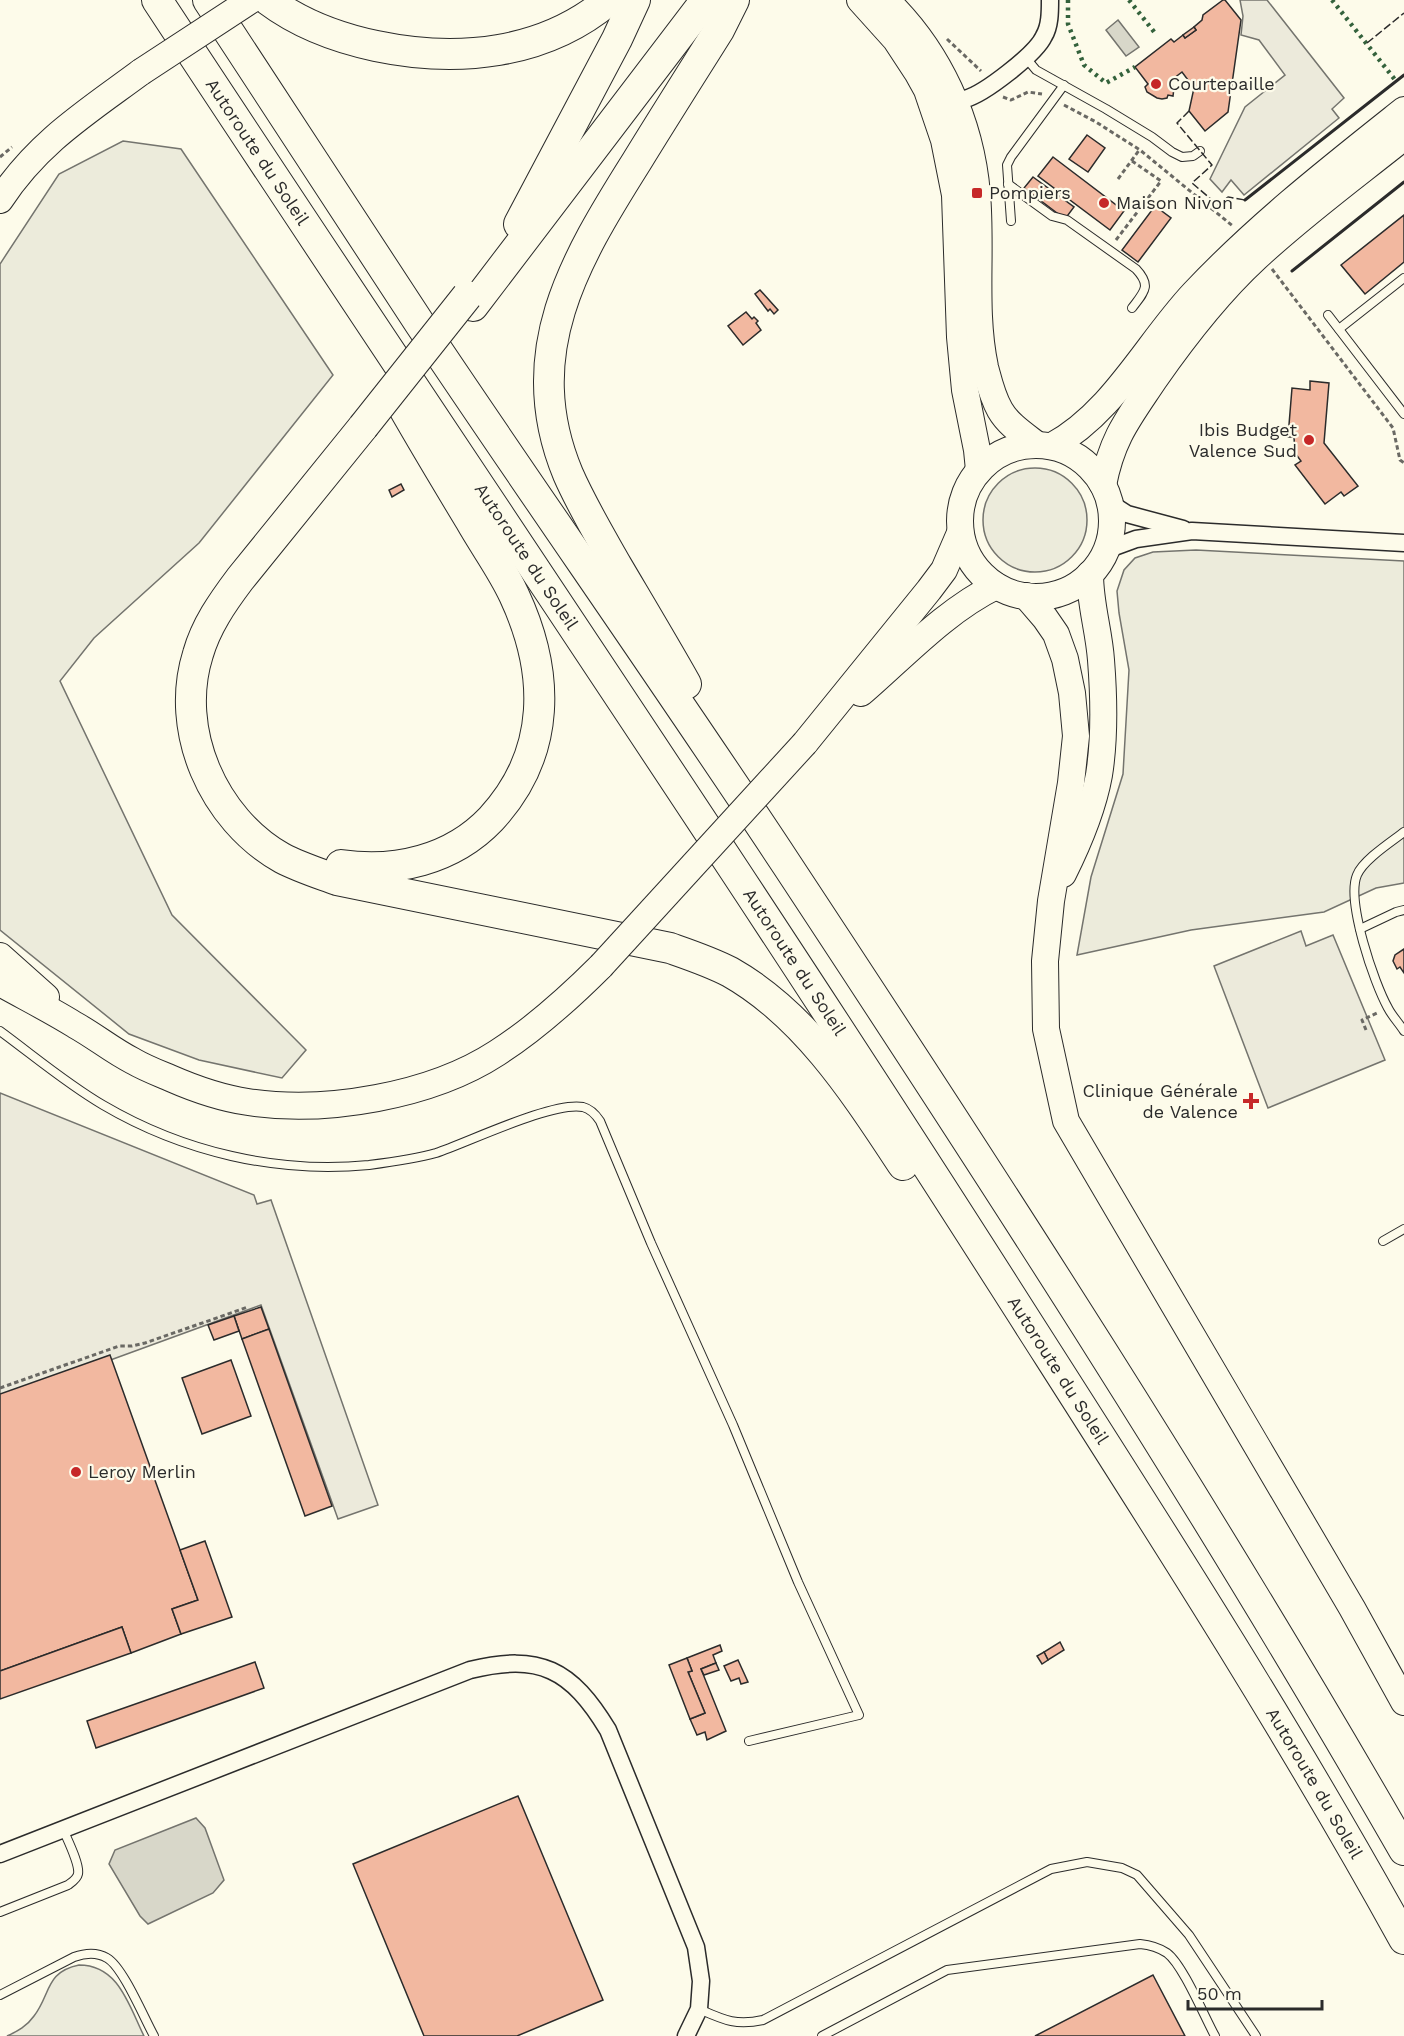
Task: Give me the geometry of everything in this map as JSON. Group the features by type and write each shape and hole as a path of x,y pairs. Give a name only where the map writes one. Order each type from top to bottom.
{"highway":[{"name":"Autoroute du Soleil","path":"157,0 921,1155 1175,1552 1274,1713 1404,1939"},
{"path":"208,0 435,345 777,850 1024,1230 1211,1526 1312,1692 1404,1850"},
{"path":"268,0 313,26 357,42 405,52 450,55 508,49 537,41 574,25 609,0"},
{"path":"470,301 519,223 617,39 635,0"},
{"path":"706,0 366,431 222,602 201,645 192,677 194,736 203,764 222,802 248,833 282,858 307,870 337,880 670,948 730,972 762,994 788,1016 815,1045 860,1100 967,1260 1074,1395"},
{"path":"734,0 719,30 606,210 572,273 557,319 549,389 558,443 568,473 586,513 669,655 777,850"},
{"path":"281,189 407,414 513,593 529,630 539,687 539,720 527,765 520,781 504,805 484,826 458,845 425,860 368,868 342,865 303,853 272,835 248,814 236,800 219,771 209,738 204,706 204,687 212,654 240,600 366,431"}],"main road":[{"path":"0,200 45,144 141,72 251,0"},
{"path":"860,0 896,40 917,72 944,102 966,135 977,193 980,343 991,391 1000,411 1014,427 1044,445 1068,452 1082,460 1094,471 1107,494"},
{"path":"886,0 927,48 944,102 944,140 956,195 960,337 965,390 979,470"},
{"path":"1404,110 1262,225 1228,258 1157,335 1130,373 1091,419 1070,436 1044,445 1015,447 995,456 979,470 966,489 960,510 960,533 967,554 979,572 996,586 1010,593 1026,596 1049,596 1071,588 1090,574 1106,550 1111,527 1107,494 1113,446 1121,428 1174,351 1223,291 1256,258 1404,137"},
{"path":"0,983 77,1026 133,1061 207,1092 247,1102 292,1106 326,1104 408,1092 451,1076 495,1055 544,1019 601,966 805,743 944,570 960,533"},
{"path":"1051,901 1080,839 1099,776 1103,735 1101,658 1090,594 1090,574"},
{"path":"805,743 948,616 996,586"},
{"path":"1026,596 1056,633 1065,659 1072,693 1076,736 1071,783 1051,901 1045,961 1046,1029 1066,1120 1352,1608 1404,1701"},
{"path":"0,956 77,1026"}],"street":[{"path":"944,102 964,99 979,93 1026,58 1045,36 1050,0"},
{"path":"1107,494 1127,514 1192,531"},
{"path":"1106,550 1136,539 1192,531 1404,543"},
{"path":"0,1854 470,1670 498,1663 528,1663 549,1670 574,1685 592,1705 608,1730 696,1947 701,1981 699,2009 686,2036"}],"lane":[{"path":"1026,58 1036,70 1152,137 1172,152 1182,157 1193,156 1200,151"},
{"path":"1011,221 1007,165 1064,85"},
{"path":"1008,184 1052,216 1067,220 1136,269 1145,278 1145,287 1143,294 1132,308"},
{"path":"1339,329 1404,278"},
{"path":"1328,315 1404,414"},
{"path":"1404,832 1362,867 1356,876 1355,897 1364,950 1388,1008 1404,1031"},
{"path":"1360,929 1404,910"},
{"path":"0,1031 103,1105 165,1136 243,1159 324,1167 380,1164 435,1153 536,1115 583,1107 593,1112 600,1121 651,1243 733,1425 798,1581 859,1715 749,1741"},
{"path":"1383,1240 1404,1229"},
{"path":"0,1912 68,1885 75,1880 78,1874 77,1866 63,1829"},
{"path":"699,2009 737,2024 763,2020 1052,1869 1087,1862 1122,1869 1137,1875 1188,1935 1256,2036"},
{"path":"822,2036 947,1970 1140,1944 1156,1946 1169,1954 1180,1969 1215,2036"},
{"path":"0,1995 74,1957 86,1953 98,1954 106,1957 119,1969 154,2036"}],"path":[{"path":"944,36 969,58 1003,96 1011,99 1028,92 1038,92 1096,122 1140,150 1236,229"},
{"path":"1118,179 1152,137"},
{"path":"1109,250 1161,181 1132,161"},
{"path":"1271,268 1393,428 1400,460 1404,462"},
{"path":"1366,1030 1362,1020 1367,1018"},
{"path":"0,1388 119,1346 145,1343 248,1307"}],"shaded area":[{"path":"1240,0 1267,0 1344,98 1332,109 1339,118 1244,195 1231,180 1222,192 1210,179 1245,107 1285,75 1259,40 1241,35 1243,16"},
{"path":"1118,20 1139,47 1126,56 1106,30"},
{"path":"123,141 181,149 333,375 199,543 94,638 60,681 172,915 306,1050 282,1078 199,1060 129,1034 0,930 0,264 59,174"},
{"path":"1035,468 1055,472 1072,483 1083,500 1087,520 1083,540 1072,557 1055,568 1035,572 1015,568 998,557 987,540 983,520 987,500 998,483 1015,472"},
{"path":"1196,550 1404,561 1404,883 1376,888 1324,912 1191,930 1077,955 1091,877 1123,774 1129,670 1117,591 1124,570 1135,558 1153,552"},
{"path":"1301,931 1306,946 1333,935 1385,1060 1268,1108 1214,966"},
{"path":"0,1093 254,1195 257,1204 271,1200 378,1505 338,1519 261,1305 105,1362 0,1397"},
{"path":"196,1818 205,1828 224,1880 213,1893 148,1924 140,1916 109,1864 115,1850"},
{"path":"79,1965 93,1967 104,1972 113,1980 121,1989 144,2036 7,2036 31,2020 54,1978 68,1968"}],"building":[{"path":"1223,0 1241,20 1228,112 1205,131 1189,111 1194,88 1182,72 1169,82 1174,88 1173,96 1168,95 1167,98 1162,99 1147,92 1145,87 1148,84 1135,67 1171,39 1174,42 1183,35 1185,38 1196,30 1194,27 1202,20 1203,15"},
{"path":"1194,27 1196,30 1185,38 1183,35"},
{"path":"1087,135 1105,148 1088,172 1069,159"},
{"path":"1053,157 1124,211 1110,230 1038,176"},
{"path":"1033,177 1074,207 1065,219 1024,188"},
{"path":"1155,206 1171,218 1138,262 1122,250"},
{"path":"1404,215 1404,262 1365,294 1341,265"},
{"path":"760,290 778,310 774,314 770,309 768,311 755,294"},
{"path":"746,312 752,319 754,317 758,321 756,323 761,330 743,345 728,326"},
{"name":"Ibis Budget Valence Sud","path":"1310,381 1329,383 1324,443 1358,486 1344,496 1341,492 1325,504 1295,465 1301,461 1295,453 1294,437 1288,437 1292,388 1310,390"},
{"path":"401,484 404,490 392,497 389,490"},
{"path":"1404,949 1404,973 1400,967 1397,969 1393,961 1395,955"},
{"path":"261,1307 269,1329 242,1339 234,1316"},
{"path":"234,1316 239,1331 214,1340 208,1325"},
{"path":"269,1329 332,1506 305,1516 242,1339"},
{"name":"Leroy Merlin","path":"110,1355 198,1600 172,1609 181,1634 131,1653 122,1627 0,1671 0,1394"},
{"path":"231,1360 251,1416 202,1434 182,1378"},
{"path":"205,1541 232,1617 181,1634 172,1609 198,1600 180,1550"},
{"path":"122,1627 131,1653 0,1699 0,1671"},
{"path":"1060,1642 1064,1650 1048,1660 1044,1652"},
{"path":"720,1645 722,1651 713,1655 716,1663 701,1669 726,1731 707,1740 705,1732 697,1735 690,1719 705,1713 688,1672 692,1671 687,1658"},
{"path":"1044,1652 1048,1660 1042,1664 1037,1656"},
{"path":"687,1658 692,1671 688,1672 705,1713 690,1719 669,1665"},
{"path":"738,1660 748,1682 741,1684 739,1678 731,1681 724,1666"},
{"path":"255,1662 264,1688 96,1748 87,1721"},
{"path":"716,1663 719,1670 704,1675 701,1669"},
{"path":"518,1796 603,2000 517,2036 424,2036 353,1864"},
{"path":"1153,1975 1185,2036 1035,2036"}],"hedge":[{"path":"1068,0 1068,24 1084,65 1106,83 1135,67"},
{"path":"1129,0 1155,33"},
{"path":"1332,0 1396,81"}],"fence":[{"path":"1367,43 1404,13"},
{"path":"1189,111 1177,123 1212,165 1192,183 1218,205 1228,197 1245,200"}],"wall":[{"path":"1245,200 1404,75"},
{"path":"1292,271 1404,182"}],"place":[{"name":"Courtepaille","path":"1156,84"},
{"name":"Pompiers","path":"977,193"},
{"name":"Maison Nivon","path":"1104,203"},
{"name":"Ibis Budget Valence Sud","path":"1309,440"},
{"name":"Clinique Générale de Valence","path":"1251,1101"},
{"name":"Leroy Merlin","path":"76,1472"}]}
